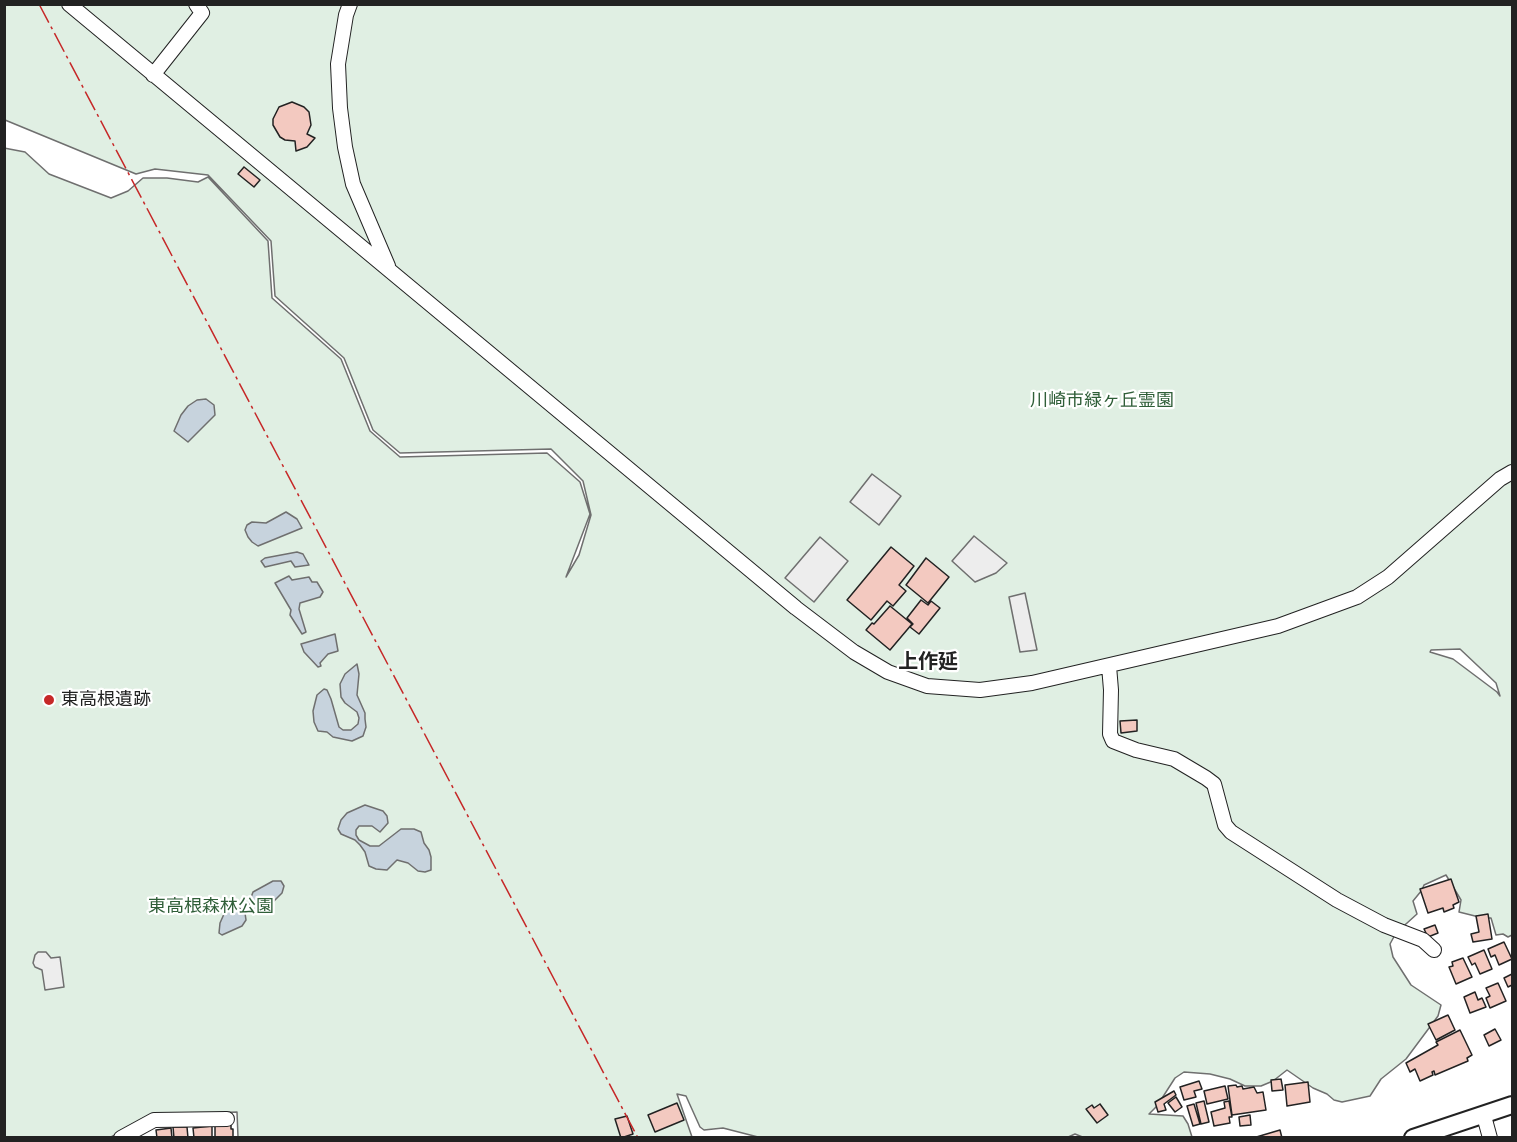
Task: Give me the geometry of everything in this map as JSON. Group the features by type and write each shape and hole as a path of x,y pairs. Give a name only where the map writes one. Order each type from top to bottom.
{"street":[{"path":"69,4 796,608 854,652 888,672 927,686 980,690 1032,683 1278,626 1357,597 1388,577 1500,479 1512,472"},
{"path":"153,75 202,13 196,4"},
{"path":"350,4 338,64 345,147 353,184 389,268"},
{"path":"1109,666 1110,734 1113,741 1136,750 1174,759 1206,778 1214,784 1225,825 1231,832 1337,900 1384,925 1423,940 1434,950"},
{"path":"1413,1137 1484,1116 1512,1105"},
{"path":"1484,1116 1490,1137"},
{"path":"125,1136 154,1120 227,1119"}],"green space":[{"path":"5,5 1512,5 1512,935 1508,937 1503,934 1496,935 1491,918 1459,912 1461,900 1446,875 1424,885 1413,901 1417,914 1396,933 1390,944 1393,957 1411,985 1441,1005 1438,1016 1406,1059 1381,1079 1370,1096 1342,1102 1313,1088 1287,1070 1273,1081 1261,1086 1245,1086 1210,1074 1184,1072 1175,1078 1157,1106 1149,1114 1183,1116 1192,1137 1085,1138 1075,1134 1066,1138 758,1137 723,1128 704,1130 700,1127 686,1096 677,1094 692,1137 238,1137 237,1112 152,1115 111,1137 5,1137 4,148 25,152 49,174 111,198 128,191 143,178 198,182 208,177 268,241 272,298 341,359 370,431 400,457 547,453 580,482 590,514 566,577 579,555 591,515 583,481 551,449 400,453 373,430 344,358 275,296 271,241 208,175 155,169 136,174 5,120","holes":["1460,649 1496,683 1500,696 1453,659 1430,652 1431,650"]}],"shaded area":[{"path":"206,399 214,405 215,415 188,442 174,431 188,406 197,400"},
{"path":"872,474 901,496 879,525 850,502"},
{"path":"286,512 297,519 302,528 258,546 248,537 245,530 247,525 252,522 266,523"},
{"path":"974,536 1007,563 996,573 975,582 952,561"},
{"path":"820,537 848,561 814,602 785,578"},
{"path":"297,552 303,554 309,565 295,567 291,561 265,567 261,561 265,558"},
{"path":"289,576 292,580 309,577 312,582 317,582 323,592 320,597 300,603 299,609 306,632 302,634 275,583"},
{"path":"1025,593 1037,650 1020,652 1009,597"},
{"path":"335,634 338,651 328,654 318,667 304,652 301,644"},
{"path":"357,664 359,674 357,695 365,713 366,727 363,736 352,741 318,731 313,711 317,695 324,689 327,690 331,699 339,727 343,730 351,730 358,724 357,712 341,697 340,684 345,674"},
{"path":"365,805 383,811 388,823 380,832 372,826 359,826 356,835 359,840 370,846 379,846 401,829 414,829 421,832 429,850 431,870 418,871 408,863 397,860 387,870 369,866 365,852 360,845 355,840 341,834 338,829 347,813"},
{"path":"273,881 281,881 284,886 282,893 269,906 253,911 249,903 253,892"},
{"path":"240,908 245,913 246,920 242,926 222,935 219,933 224,914"},
{"path":"38,952 46,952 51,958 60,957 64,987 45,990 42,970 35,967 33,963"}],"building":[{"path":"292,102 309,112 311,125 307,134 315,138 307,147 296,151 295,141 280,137 273,125 273,119 279,107"},
{"path":"244,167 260,180 254,187 238,174"},
{"path":"891,547 914,566 899,585 906,591 893,606 887,601 871,620 847,600"},
{"path":"926,558 949,577 928,603 906,585"},
{"path":"921,600 928,605 931,601 940,608 919,634 910,627 913,624 907,618"},
{"path":"890,606 912,624 890,650 866,630"},
{"path":"1137,720 1137,731 1121,733 1120,721"},
{"path":"1451,879 1459,902 1453,905 1454,908 1444,912 1443,908 1428,913 1420,889"},
{"path":"1488,914 1492,939 1473,942 1471,934 1479,932 1476,916"},
{"path":"1435,925 1438,933 1428,937 1424,929"},
{"path":"1504,942 1512,959 1499,965 1495,955 1491,957 1488,949"},
{"path":"1484,950 1492,969 1480,974 1475,963 1472,965 1468,957"},
{"path":"1463,958 1472,977 1456,984 1449,967 1453,966 1452,962"},
{"path":"1512,974 1512,985 1508,987 1504,978"},
{"path":"1498,983 1506,1001 1490,1008 1486,998 1490,996 1486,988"},
{"path":"1475,992 1478,1000 1482,998 1486,1007 1470,1013 1464,997"},
{"path":"1448,1015 1455,1030 1436,1040 1428,1024"},
{"path":"1495,1029 1501,1040 1489,1046 1484,1035"},
{"path":"1460,1030 1472,1055 1467,1058 1468,1061 1435,1075 1434,1071 1433,1075 1420,1081 1415,1069 1410,1072 1406,1063 1438,1045 1436,1042"},
{"path":"1281,1079 1283,1090 1272,1091 1271,1080"},
{"path":"1199,1081 1202,1089 1194,1091 1196,1097 1184,1100 1180,1087"},
{"path":"1308,1082 1310,1102 1287,1106 1285,1085"},
{"path":"1236,1085 1237,1087 1242,1086 1243,1089 1254,1087 1257,1093 1263,1092 1266,1110 1232,1115 1228,1086"},
{"path":"1225,1086 1228,1099 1207,1104 1204,1091"},
{"path":"1174,1091 1176,1095 1164,1104 1166,1110 1158,1112 1155,1102"},
{"path":"1176,1097 1182,1107 1175,1112 1168,1103"},
{"path":"1204,1101 1209,1122 1201,1124 1196,1103"},
{"path":"1229,1101 1232,1117 1229,1117 1230,1123 1214,1126 1211,1112 1225,1108 1224,1102"},
{"path":"677,1103 684,1120 655,1132 648,1115"},
{"path":"1100,1104 1108,1115 1097,1123 1086,1109"},
{"path":"1194,1104 1200,1124 1193,1126 1187,1106"},
{"path":"1250,1115 1251,1125 1240,1126 1239,1117"},
{"path":"627,1116 633,1134 621,1138 615,1119"},
{"path":"215,1125 231,1125 233,1138 215,1138"},
{"path":"212,1126 212,1138 194,1138 193,1128"},
{"path":"173,1127 187,1127 188,1138 174,1138"},
{"path":"171,1128 172,1138 157,1138 156,1130"},
{"path":"1280,1130 1282,1138 1253,1138"}],"power":[{"path":"39,4 638,1138"}],"place":[{"name":"東高根遺跡","path":"49,700"}],"district":[{"name":"上作延","path":"928,662"}],"park label":[{"name":"川崎市緑ヶ丘霊園","path":"1102,401"},
{"name":"東高根森林公園","path":"211,907"}]}
